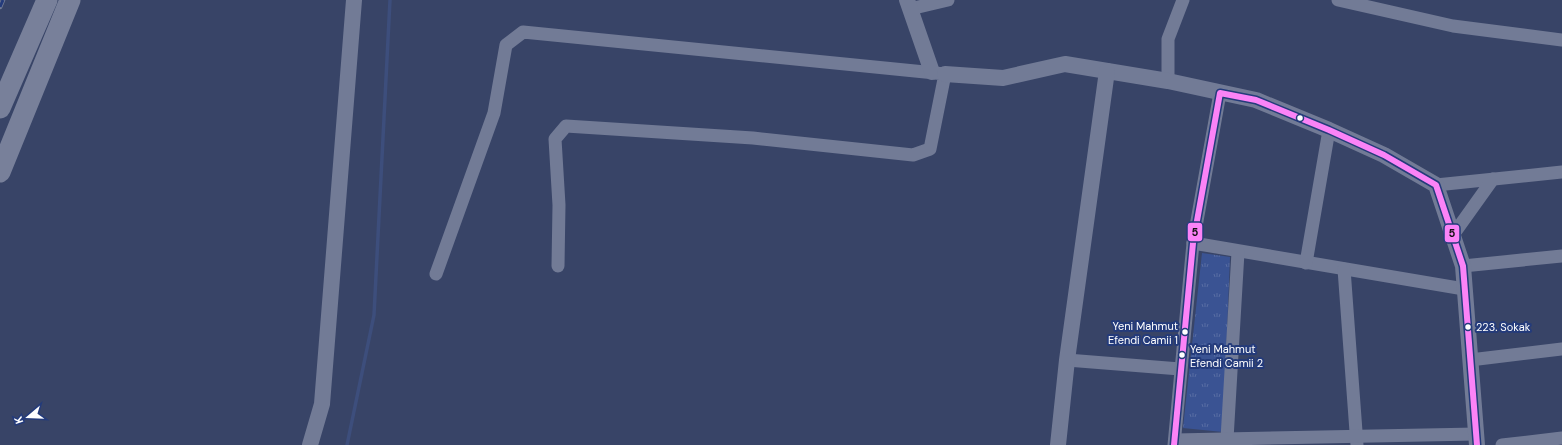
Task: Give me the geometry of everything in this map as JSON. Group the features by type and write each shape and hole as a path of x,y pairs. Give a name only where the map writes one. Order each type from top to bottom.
{"highway":[{"path":"0,108 47,0"},
{"path":"0,172 70,0"}],"street":[{"path":"310,445 322,404 354,0"},
{"path":"558,266 560,205 556,139 566,126 753,138 913,155 930,149 938,73 909,4 948,0"},
{"path":"1168,81 1168,38 1183,0"},
{"path":"1338,0 1453,26 1562,40"},
{"path":"436,274 494,113 506,44 523,32 938,73 1003,78 1065,64 1168,81 1256,100 1329,130 1384,155 1436,185 1562,172"},
{"path":"1058,445 1067,360 1107,71"},
{"path":"1220,93 1193,244 1174,442 1227,438 1269,441 1476,439 1463,266 1436,185"},
{"path":"1306,263 1329,130"},
{"path":"1453,235 1493,179"},
{"path":"1193,244 1464,289"},
{"path":"1227,438 1238,252"},
{"path":"1463,266 1562,256"},
{"path":"1344,269 1357,441"},
{"path":"1470,360 1562,349"},
{"path":"1067,360 1180,369"},
{"path":"1502,445 1543,443 1562,438"}],"green space":[{"path":"1202,253 1230,257 1223,432 1183,428"}],"waterway":[{"path":"347,445 374,315 390,0"}],"railway":[{"path":"0,7 3,0"}],"transit line":[{"name":"5","path":"1174,445 1193,243 1220,93 1256,100 1329,130 1384,155 1436,185 1463,266 1477,445"}],"place":[{"name":"223. Sokak","path":"1468,327"},
{"name":"Yeni Mahmut Efendi Camii 1","path":"1185,332"},
{"name":"Yeni Mahmut Efendi Camii 2","path":"1182,355"}]}
